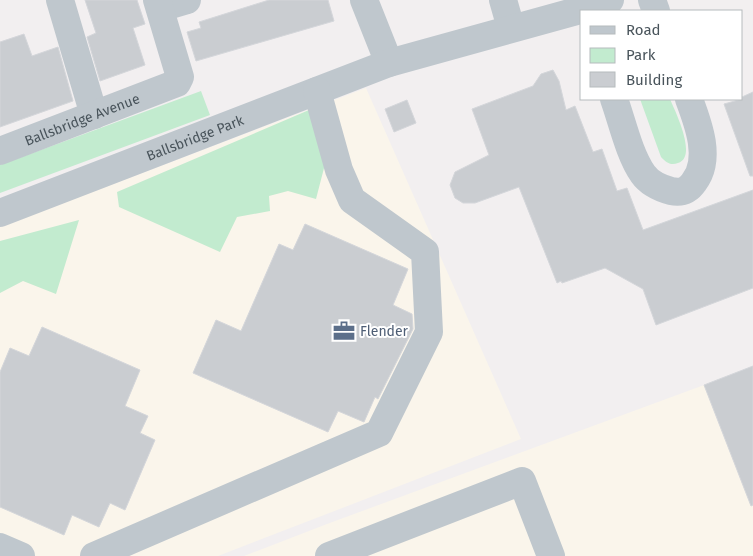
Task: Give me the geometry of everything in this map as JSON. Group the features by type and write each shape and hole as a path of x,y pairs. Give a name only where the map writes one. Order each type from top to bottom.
{"street":[{"path":"60,0 94,115"},
{"path":"158,4 187,0"},
{"path":"364,0 389,63"},
{"path":"503,0 511,28"},
{"name":"Ballsbridge Park","path":"584,10 610,0"},
{"name":"Ballsbridge Avenue","path":"0,151 177,84 180,77 158,4"},
{"name":"Ballsbridge Park","path":"0,213 389,63 511,28 580,11"},
{"path":"94,556 379,433 429,332 425,252 352,200 339,170 317,91"},
{"path":"614,100 628,142 643,174 658,188 680,192 690,188 700,174 703,150 696,118 689,100"},
{"path":"329,556 522,480 551,556"},
{"path":"0,547 21,556"}],"shaded area":[{"path":"366,88 521,439 218,556 0,556 0,227"},
{"path":"753,367 753,556 244,556 327,524"}],"green space":[{"path":"201,91 210,115 0,193 0,165"},
{"path":"640,100 670,100 680,123 686,143 684,159 678,163 670,164 661,157"},
{"path":"316,107 331,141 316,199 288,191 269,196 270,211 237,217 220,252 119,207 117,192"},
{"path":"79,220 56,294 23,281 0,293 0,241"}],"building":[{"path":"85,0 137,0 145,24 133,28 145,65 100,81 87,37 96,33"},
{"path":"269,0 328,0 334,21 196,61 187,32 201,28 199,22"},
{"path":"24,34 32,56 58,47 73,101 0,127 0,42"},
{"path":"553,70 559,81 566,110 575,106 593,152 602,149 617,191 627,188 643,230 753,190 753,288 656,325 643,289 605,268 557,283 519,187 475,203 463,203 455,198 450,185 455,172 489,155 472,109 533,86 541,74"},
{"path":"753,92 753,176 750,176 724,104 743,100 743,97"},
{"path":"407,100 416,123 394,132 385,109"},
{"path":"305,224 408,269 393,305 412,314 413,329 378,399 375,397 364,422 338,411 328,432 193,373 216,320 241,331 279,244 293,250"},
{"path":"42,327 140,370 125,406 148,416 140,433 155,440 125,510 110,503 99,527 72,515 64,535 0,507 0,372 10,348 29,356"},
{"path":"753,366 753,505 751,506 704,385"}],"place":[{"name":"Flender","path":"344,331"}]}
